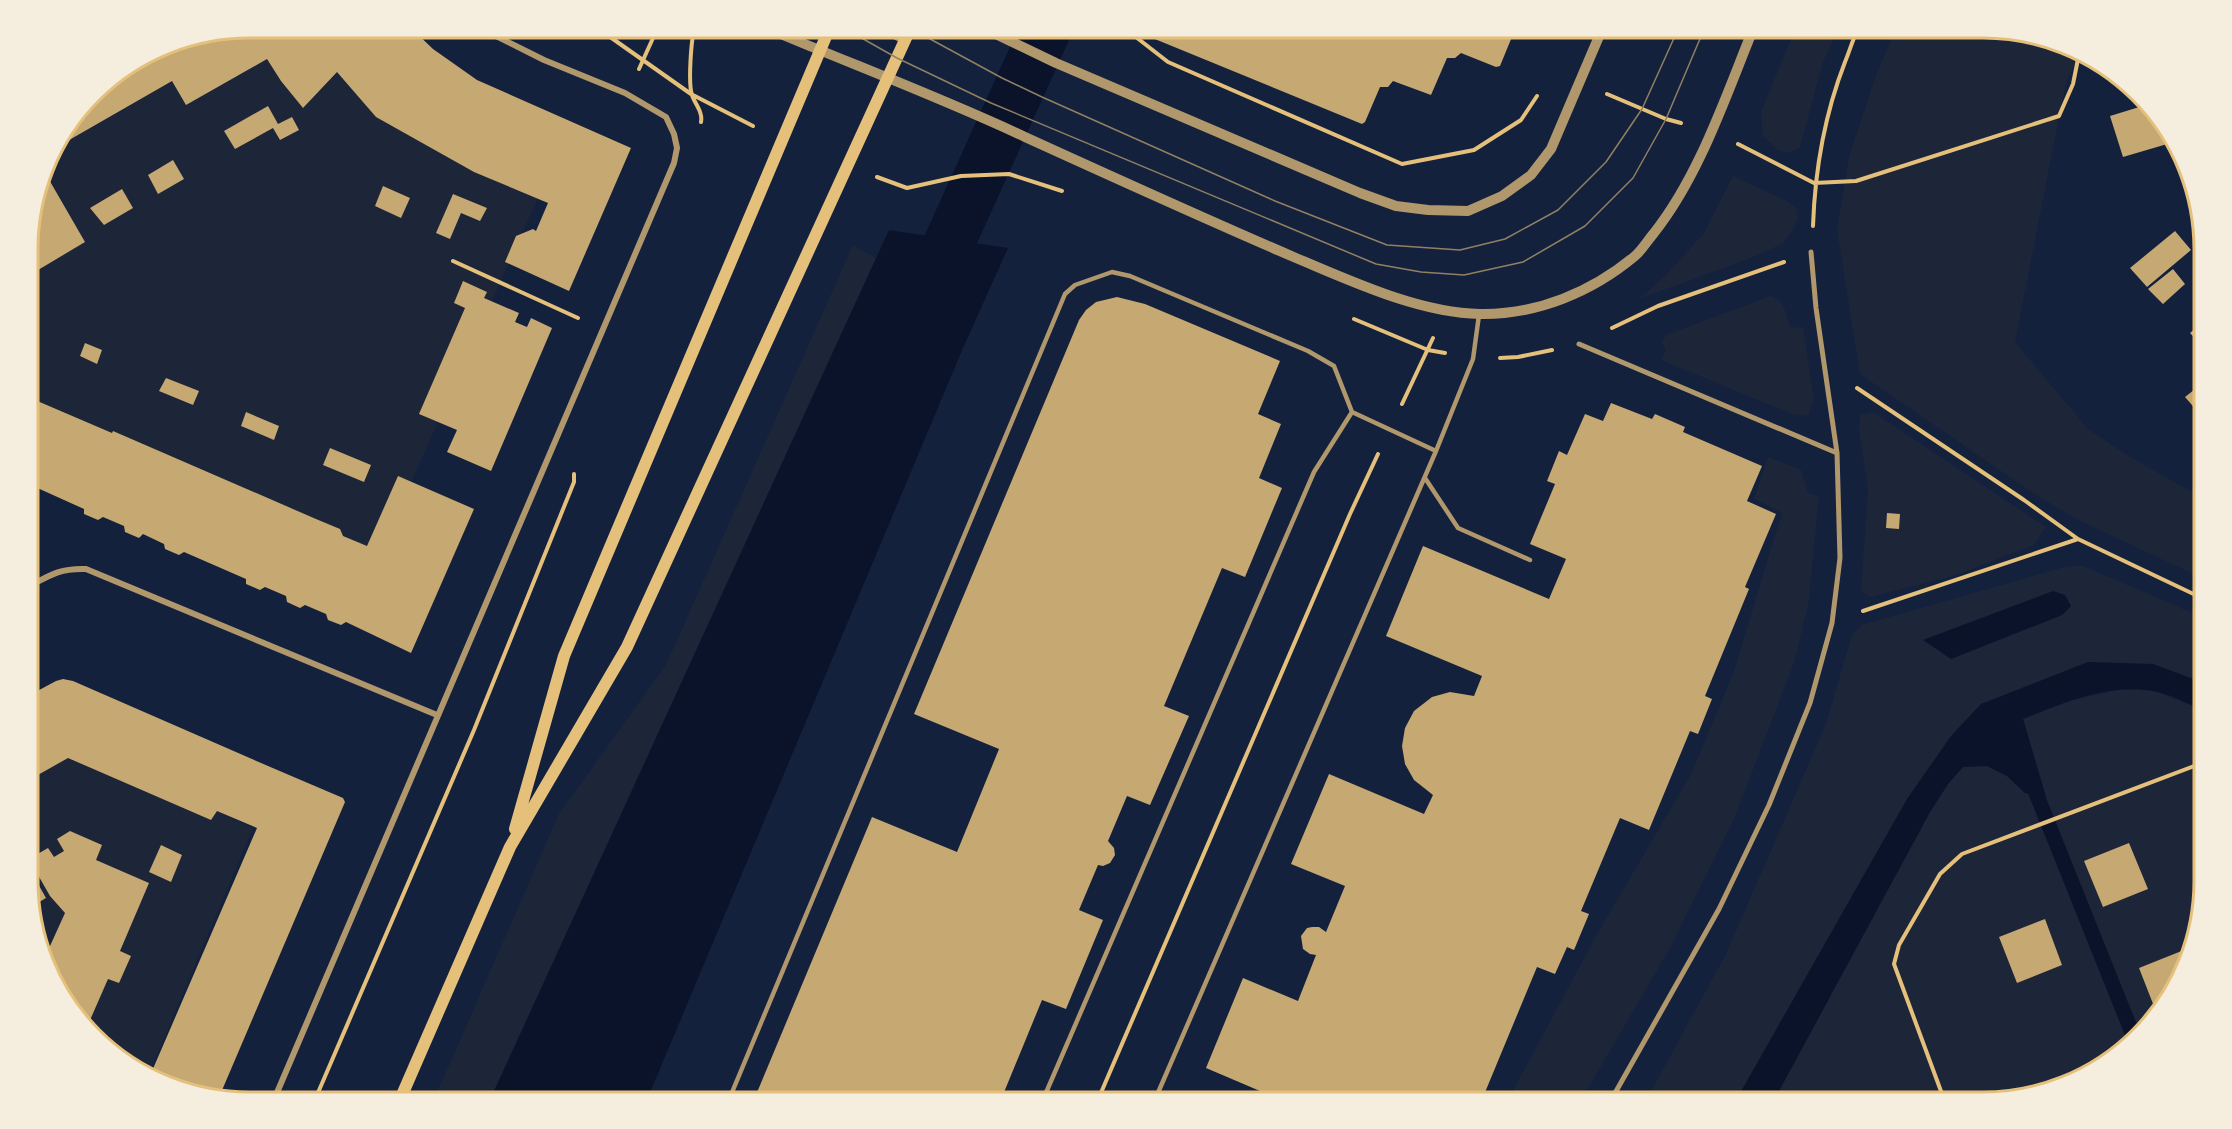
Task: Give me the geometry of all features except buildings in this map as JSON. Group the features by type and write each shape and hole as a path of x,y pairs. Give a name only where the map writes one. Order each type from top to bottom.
{"main road":[{"path":"510,847 564,656 825,38"},
{"path":"403,1092 510,847 627,647 906,38"}],"street":[{"path":"277,1092 675,163 677,148 674,134 666,117 625,93 544,60 500,38"},
{"path":"790,38 985,118 1180,209 1363,285 1402,299 1480,314 1540,308 1589,288 1637,254 1673,209 1711,131 1749,38"},
{"path":"1006,38 1056,63 1396,206 1468,212 1502,196 1531,175 1551,148 1599,38"},
{"path":"1616,1091 1719,909 1769,805 1809,703 1832,623 1840,558 1837,453 1816,308 1811,252"},
{"path":"1579,344 1837,453"},
{"path":"38,581 55,572 70,568 86,569 437,715"}],"lane":[{"path":"897,38 904,42"},
{"path":"732,1092 1065,294 1075,285 1112,272 1130,276 1308,351 1334,366 1352,412 1436,450"},
{"path":"1159,1091 1425,478 1473,360 1480,314"},
{"path":"1047,1092 1314,472 1352,412"},
{"path":"1425,478 1458,528 1530,560"}],"path":[{"path":"611,38 691,94 694,38"},
{"path":"625,93 644,62 654,38"},
{"path":"1137,38 1168,62 1402,164 1474,150 1521,120 1541,90"},
{"path":"1811,252 1814,183 1823,129 1838,79 1855,38"},
{"path":"1581,82 1666,118 1711,131 1814,183 1856,181 2060,116 2073,84 2078,60"},
{"path":"961,176 1009,174"},
{"path":"453,261 545,303"},
{"path":"1102,1092 1350,514 1428,350 1445,309"},
{"path":"1824,365 2078,539 2194,594"},
{"path":"318,1092 474,730 574,482 574,469"},
{"path":"1832,623 2078,539"},
{"path":"1941,1091 1894,964 1899,945 1940,874 1962,854 2194,766"}],"shaded area":[{"path":"271,38 549,173 376,561 38,433 38,235 39,221 49,181 59,155 73,131 90,109 120,81 155,59 194,45 221,39"},
{"path":"1791,38 1834,38 1823,62 1800,147 1789,153 1778,150 1763,136 1761,112"},
{"path":"1892,38 2011,39 2038,45 2076,59 2065,87 2015,342 2088,429 2130,457 2194,493 2194,574 2078,520 2033,493 1860,374 1837,229 1849,157 1877,72"},
{"path":"1733,176 1785,200 1796,208 1798,218 1793,230 1782,244 1751,258 1639,299 1667,274 1704,233"},
{"path":"889,230 1008,248 963,348 650,1092 494,1092"},
{"path":"853,245 876,258 494,1092 437,1092 559,814 666,665"},
{"path":"1771,296 1782,305 1790,327 1803,328 1814,399 1808,416 1792,414 1661,360 1666,349 1662,343 1666,335"},
{"path":"1873,412 2046,527 2034,545 1956,575 1870,597 1861,591 1868,489 1859,429 1860,415"},
{"path":"1768,457 1801,470 1808,493 1819,496 1809,600 1795,660 1734,819 1670,948 1586,1091 1513,1091 1596,936 1691,774 1733,674 1782,513 1754,499"},
{"path":"2068,566 2083,566 2194,614 2194,679 2153,664 1981,704 1742,1091 1651,1091 1726,954 1826,724 1852,634 1862,625","holes":["2071,605 2062,615 1951,659"]},
{"path":"2053,591 2065,595 2071,606 2062,615 1951,659 1923,640"},
{"path":"2088,662 2153,664 2194,679 2194,706 2159,692 2136,689 2120,690 2086,696 2023,719 2046,797 2025,793 2007,776 1987,766 1963,767 1948,784 1930,812 1779,1091 1741,1091 1907,799 1951,736 1981,704"},
{"path":"2124,689 2154,691 2194,707 2193,908 2187,935 2173,974 2151,1009 2133,1030 2101,1056 2077,1070 2025,1087 1997,1091 1779,1091 1930,812 1948,784 1963,767 1987,766 2007,776 2025,793 2046,796 2023,719 2069,701"},
{"path":"54,732 253,828 152,1068 120,1048 90,1020 73,998 59,974 49,948 39,908 38,894 38,742"}],"waterway":[{"path":"922,303 1042,38"},
{"path":"2030,778 2132,1031"}],"tram line":[{"path":"862,38 897,58 991,103 1376,264 1421,272 1464,275 1523,262 1585,226 1633,178 1666,119 1700,38"},
{"path":"928,38 1042,97 1275,201 1387,245 1460,250 1505,239 1558,210 1606,162 1642,109 1674,38"}]}
